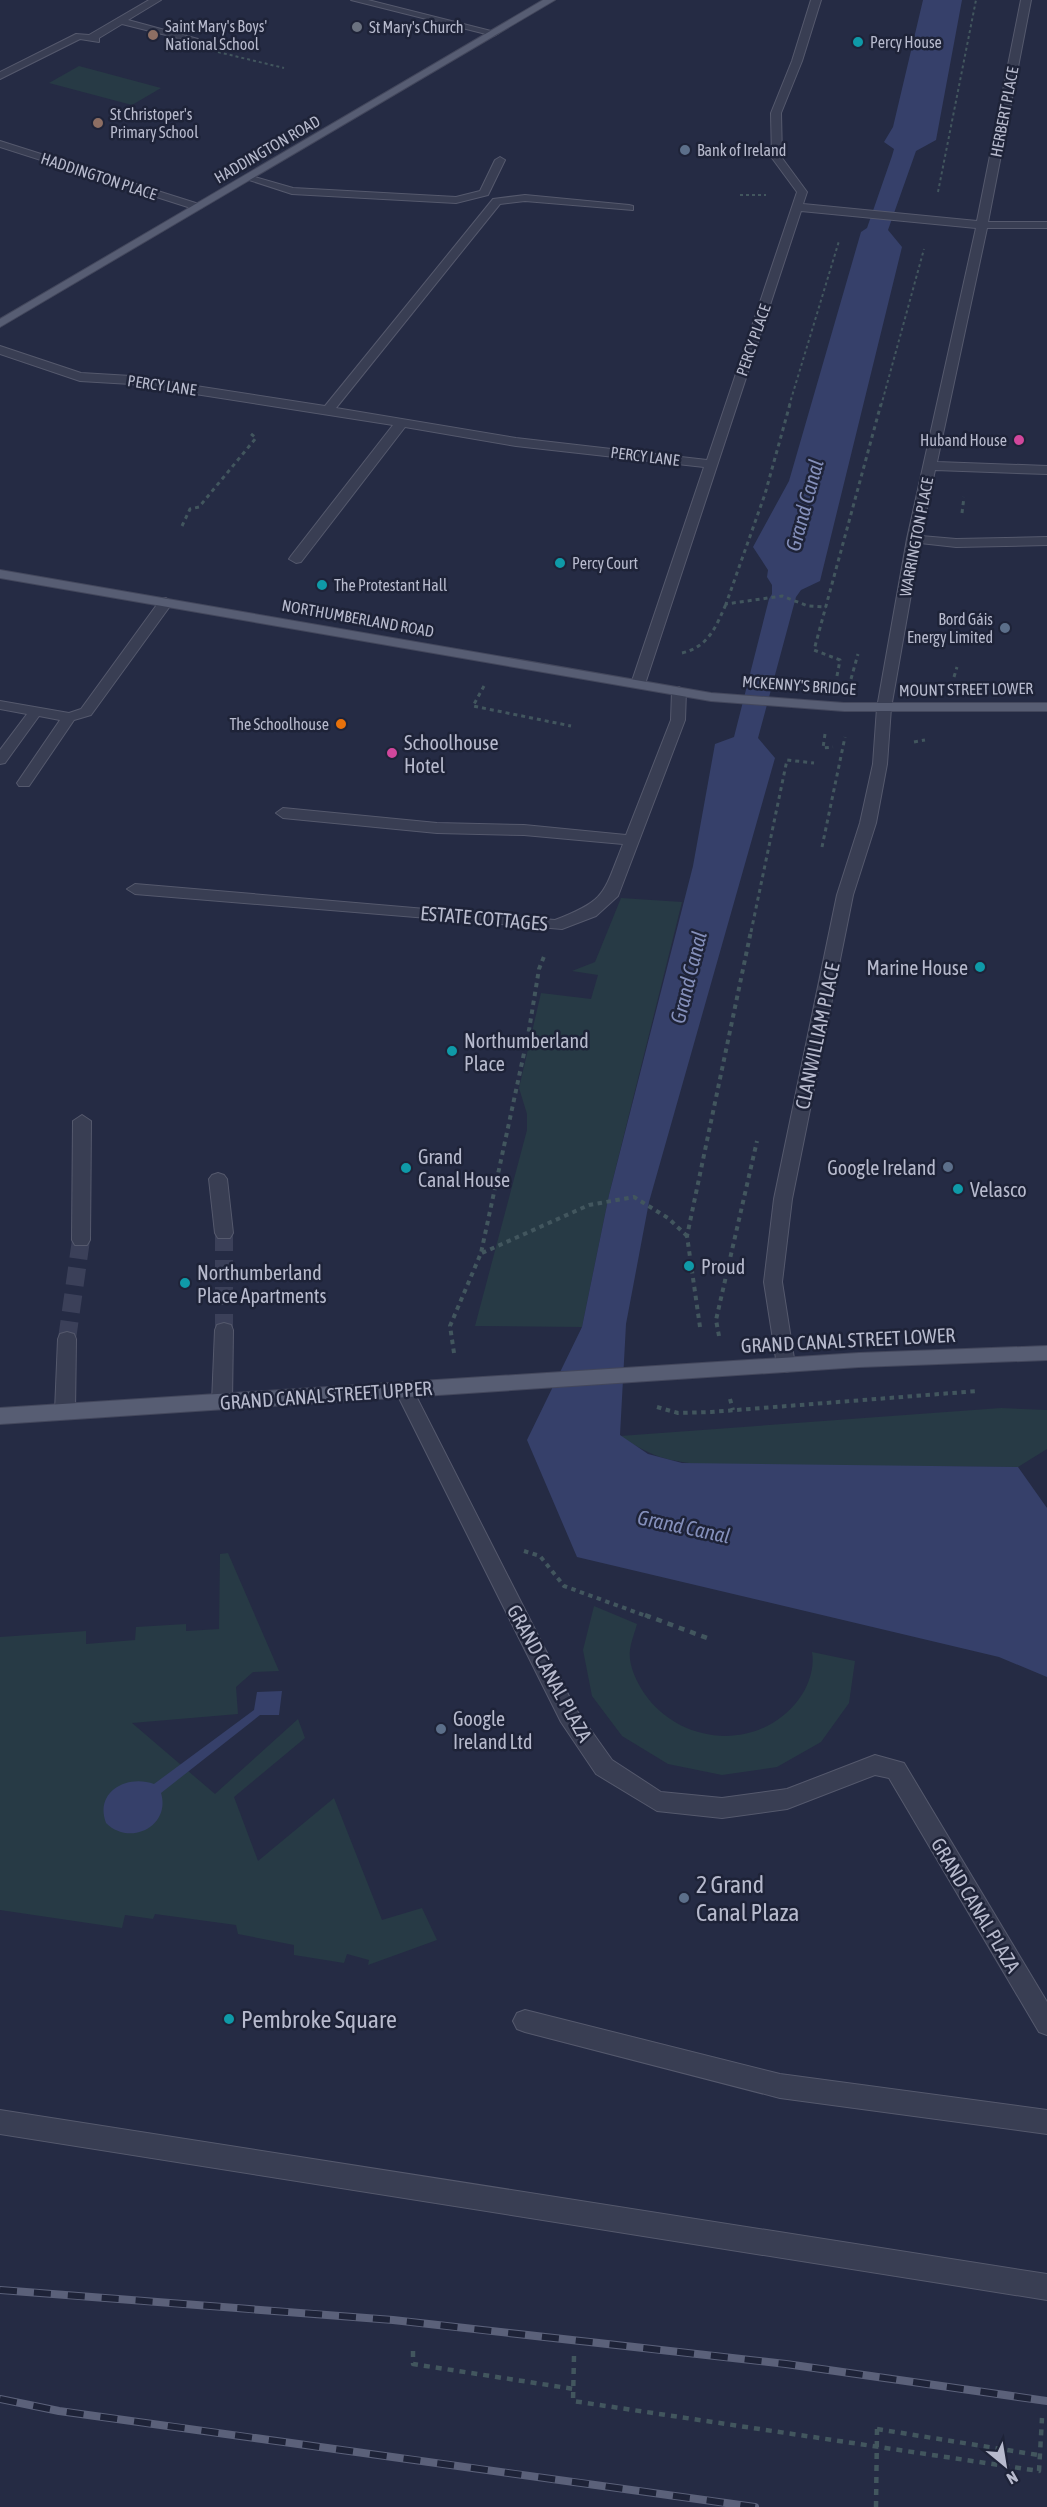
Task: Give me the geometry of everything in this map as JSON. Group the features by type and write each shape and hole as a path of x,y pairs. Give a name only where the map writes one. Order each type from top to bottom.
{"main road":[{"name":"HADDINGTON ROAD","path":"0,324 550,0"},
{"name":"NORTHUMBERLAND ROAD","path":"0,574 711,697"},
{"name":"MCKENNY'S BRIDGE","path":"711,697 884,708"},
{"name":"MOUNT STREET LOWER","path":"884,708 1047,707"},
{"name":"GRAND CANAL STREET LOWER","path":"652,1375 786,1365 1047,1353"},
{"name":"GRAND CANAL STREET UPPER","path":"0,1416 652,1375"}],"street":[{"path":"0,76 79,36 93,40 156,0"},
{"path":"356,0 494,33"},
{"name":"PERCY PLACE","path":"638,684 802,192 777,158 776,113 816,0"},
{"name":"HERBERT PLACE","path":"982,225 1026,0"},
{"path":"120,21 195,42"},
{"name":"HADDINGTON PLACE","path":"0,144 198,207"},
{"path":"248,178 292,191 456,200 483,193 500,160"},
{"path":"328,410 493,204 508,198 525,198 629,208"},
{"path":"798,207 982,225 1047,225"},
{"name":"WARRINGTON PLACE","path":"884,708 914,539 982,225"},
{"name":"PERCY LANE","path":"0,350 80,377 131,380 516,442 711,464"},
{"path":"296,559 402,422"},
{"path":"930,466 1047,470"},
{"path":"914,539 956,543 1047,541"},
{"path":"0,705 69,717 86,712 166,602"},
{"name":"ESTATE COTTAGES","path":"135,889 556,925 590,912 610,896 678,720 679,691"},
{"name":"CLANWILLIAM PLACE","path":"786,1365 773,1282 783,1199 845,895 868,824 878,778 884,708"},
{"path":"0,760 36,711"},
{"path":"24,783 69,717"},
{"path":"283,813 437,828 524,830 633,840"},
{"path":"81,1240 82,1121"},
{"path":"219,1179 224,1233"},
{"path":"222,1402 224,1330"},
{"path":"65,1411 67,1339"},
{"name":"GRAND CANAL PLAZA","path":"404,1390 568,1715 604,1767 657,1801 722,1808 787,1799 875,1765 896,1770 1047,2024"},
{"path":"525,2021 780,2086 1047,2122"},
{"path":"0,2122 1047,2287"}],"path":[{"path":"836,683 840,660 814,650 927,220 976,0"},
{"path":"215,51 285,68"},
{"path":"740,195 767,195"},
{"path":"647,656 696,651 711,637 726,604 765,494 802,355 839,240 836,236"},
{"path":"182,526 190,509 199,507 256,438 250,433"},
{"path":"962,513 966,490"},
{"path":"726,604 782,597 808,606 826,607"},
{"path":"498,660 473,706 571,726"},
{"path":"953,680 957,667"},
{"path":"910,743 925,740"},
{"path":"823,748 833,747"},
{"path":"700,1327 687,1236 787,760 814,763"},
{"path":"459,1386 450,1326 481,1253 529,1030 539,969 556,925"},
{"path":"481,1253 589,1205 634,1197 668,1218 687,1236"},
{"path":"659,1409 678,1413 980,1391"},
{"path":"478,1536 540,1556 564,1586 707,1638"},
{"path":"413,2351 413,2364 574,2389"},
{"path":"574,2356 573,2402 1039,2471 1038,2455 1042,2418"},
{"path":"876,2507 877,2429 1038,2455"}],"shaded area":[{"path":"79,66 161,88 132,105 49,83"},
{"path":"621,898 682,902 609,1195 582,1327 475,1326 527,1130 527,1114 519,1088 541,993 591,999 598,975 572,971 595,962"},
{"path":"1001,1408 1047,1410 1047,1449 1018,1467 712,1465 664,1458 643,1450 620,1436"},
{"path":"228,1553 279,1671 253,1672 236,1687 238,1714 132,1723 215,1794 298,1719 305,1738 234,1797 258,1861 334,1798 382,1920 422,1908 437,1940 368,1965 369,1960 347,1954 344,1963 294,1955 294,1945 238,1934 236,1925 155,1914 153,1919 125,1915 122,1928 0,1910 0,1637 86,1631 86,1644 135,1640 136,1627 186,1624 186,1631 219,1629 220,1554"},
{"path":"594,1606 637,1624 631,1643 630,1661 641,1688 659,1711 678,1724 699,1732 720,1736 742,1734 763,1728 783,1716 805,1689 812,1671 812,1652 855,1661 849,1703 821,1742 777,1767 722,1775 668,1764 622,1736 592,1696 583,1650"}],"water":[{"name":"Grand Canal","path":"923,0 962,0 936,140 916,151 888,230 902,247 820,581 801,590 796,597 758,738 775,758 649,1202 626,1324 620,1435 648,1454 682,1463 1018,1467 1047,1508 1047,1677 999,1657 577,1557 527,1440 582,1327 609,1195 693,866 715,744 734,737 772,594 772,585 767,577 768,570 753,547 789,481 861,232 867,228 892,156 894,149 884,142 893,127"},
{"path":"282,1691 279,1715 260,1715 161,1793 160,1815 146,1829 137,1833 126,1833 106,1823 105,1802 116,1788 134,1781 154,1784 254,1710 257,1692"}],"tunnel":[{"path":"224,1233 224,1330"},
{"path":"67,1339 81,1240"}],"railway":[{"path":"0,2290 393,2320 786,2364 1047,2401"},
{"path":"0,2399 59,2411 755,2507"}],"place":[{"name":"St Mary's Church","path":"357,27"},
{"name":"Saint Mary's Boys' National School","path":"153,35"},
{"name":"Percy House","path":"858,42"},
{"name":"St Christoper's Primary School","path":"98,123"},
{"name":"Bank of Ireland","path":"685,150"},
{"name":"Huband House","path":"1019,440"},
{"name":"Percy Court","path":"560,563"},
{"name":"The Protestant Hall","path":"322,585"},
{"name":"Bord Gáis Energy Limited","path":"1005,628"},
{"name":"The Schoolhouse","path":"341,724"},
{"name":"Schoolhouse Hotel","path":"392,753"},
{"name":"Marine House","path":"980,967"},
{"name":"Northumberland Place","path":"452,1051"},
{"name":"Google Ireland","path":"948,1167"},
{"name":"Grand Canal House","path":"406,1168"},
{"name":"Velasco","path":"958,1189"},
{"name":"Proud","path":"689,1266"},
{"name":"Northumberland Place Apartments","path":"185,1283"},
{"name":"Google Ireland Ltd","path":"441,1729"},
{"name":"2 Grand Canal Plaza","path":"684,1898"},
{"name":"Pembroke Square","path":"229,2019"}]}
